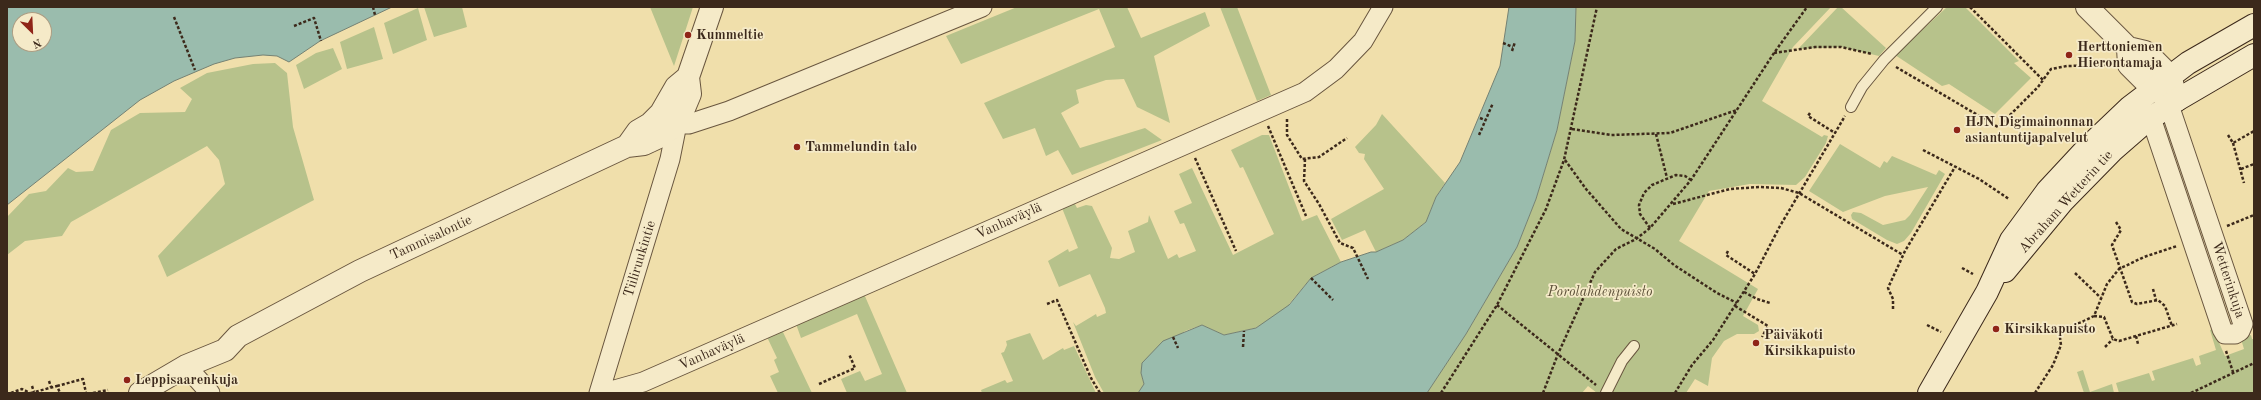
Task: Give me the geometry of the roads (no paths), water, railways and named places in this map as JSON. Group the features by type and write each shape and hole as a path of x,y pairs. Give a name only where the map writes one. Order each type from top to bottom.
{"street":[{"name":"Tammisalontie","path":"140,393 186,366 225,350 238,336 360,271 627,146 638,131 650,124 669,118 676,87 688,77 712,7"},
{"path":"669,118 688,124 729,110 982,7"},
{"name":"Vanhaväylä","path":"604,393 643,382 1305,92 1336,69 1363,41 1383,7"},
{"path":"2087,7 2128,48 2145,52 2170,76 2173,103"},
{"name":"Abraham Wetterin tie","path":"1930,393 1987,292 2011,240 2047,191 2087,148 2130,107 2188,62 2254,25"},
{"path":"2128,48 2129,65 2153,89 2173,103"},
{"name":"Abraham Wetterin tie","path":"1987,292 2063,201 2112,151 2151,118 2173,103 2254,56"},
{"name":"Wetterinkuja","path":"2151,118 2222,328 2225,334 2235,334 2240,331 2243,324 2212,232 2173,103"},
{"name":"Tiiliruukintie","path":"599,393 670,159 669,118"},
{"name":"Wetterinkuja","path":"2192,240 2212,232"},
{"path":"186,366 210,393"}],"lane":[{"path":"1851,107 1862,87 1884,60 1937,7"},
{"path":"1606,393 1622,361 1634,346"}],"place":[{"name":"Kummeltie","path":"688,35"},
{"name":"Herttoniemen Hierontamaja","path":"2069,55"},
{"name":"HJN Digimainonnan asiantuntijapalvelut","path":"1957,130"},
{"name":"Tammelundin talo","path":"797,147"},
{"name":"Kirsikkapuisto","path":"1996,329"},
{"name":"Päiväkoti Kirsikkapuisto","path":"1756,343"},
{"name":"Leppisaarenkuja","path":"127,380"}],"park label":[{"name":"Porolahdenpuisto","path":"1600,292"}]}
